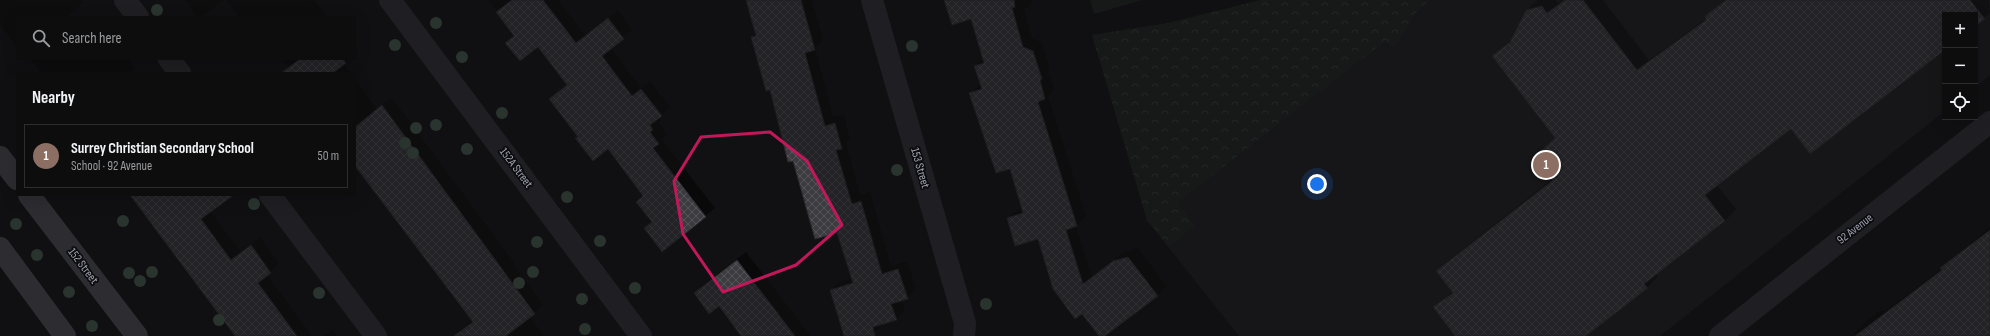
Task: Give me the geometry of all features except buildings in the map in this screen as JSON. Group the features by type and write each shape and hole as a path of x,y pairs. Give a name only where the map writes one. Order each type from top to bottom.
{"main road":[{"path":"0,157 16,178"},
{"name":"152 Street","path":"30,196 137,336"},
{"path":"0,248 65,336"}],"street":[{"path":"125,0 137,16"},
{"name":"152A Street","path":"390,0 641,336"},
{"name":"153 Street","path":"872,0 965,323 964,336"},
{"path":"170,60 179,72"},
{"name":"92 Avenue","path":"1720,336 1990,122"},
{"path":"271,196 376,336"}],"highlighted area":[{"path":"770,132 807,161 842,225 796,265 723,292 683,234 674,181 701,137"}],"shaded area":[{"path":"1426,0 1990,0 1990,75 1978,85 1978,12 1942,12 1942,113 1660,336 1239,336 1147,220"}],"green space":[{"path":"1090,0 1142,0 1094,14"},
{"path":"1261,0 1429,0 1411,18 1407,29 1394,47 1385,41 1177,203 1195,226 1169,247 1147,220 1092,35 1168,23"}],"place":[{"name":"Surrey Christian Secondary School","path":"1546,165"}]}
